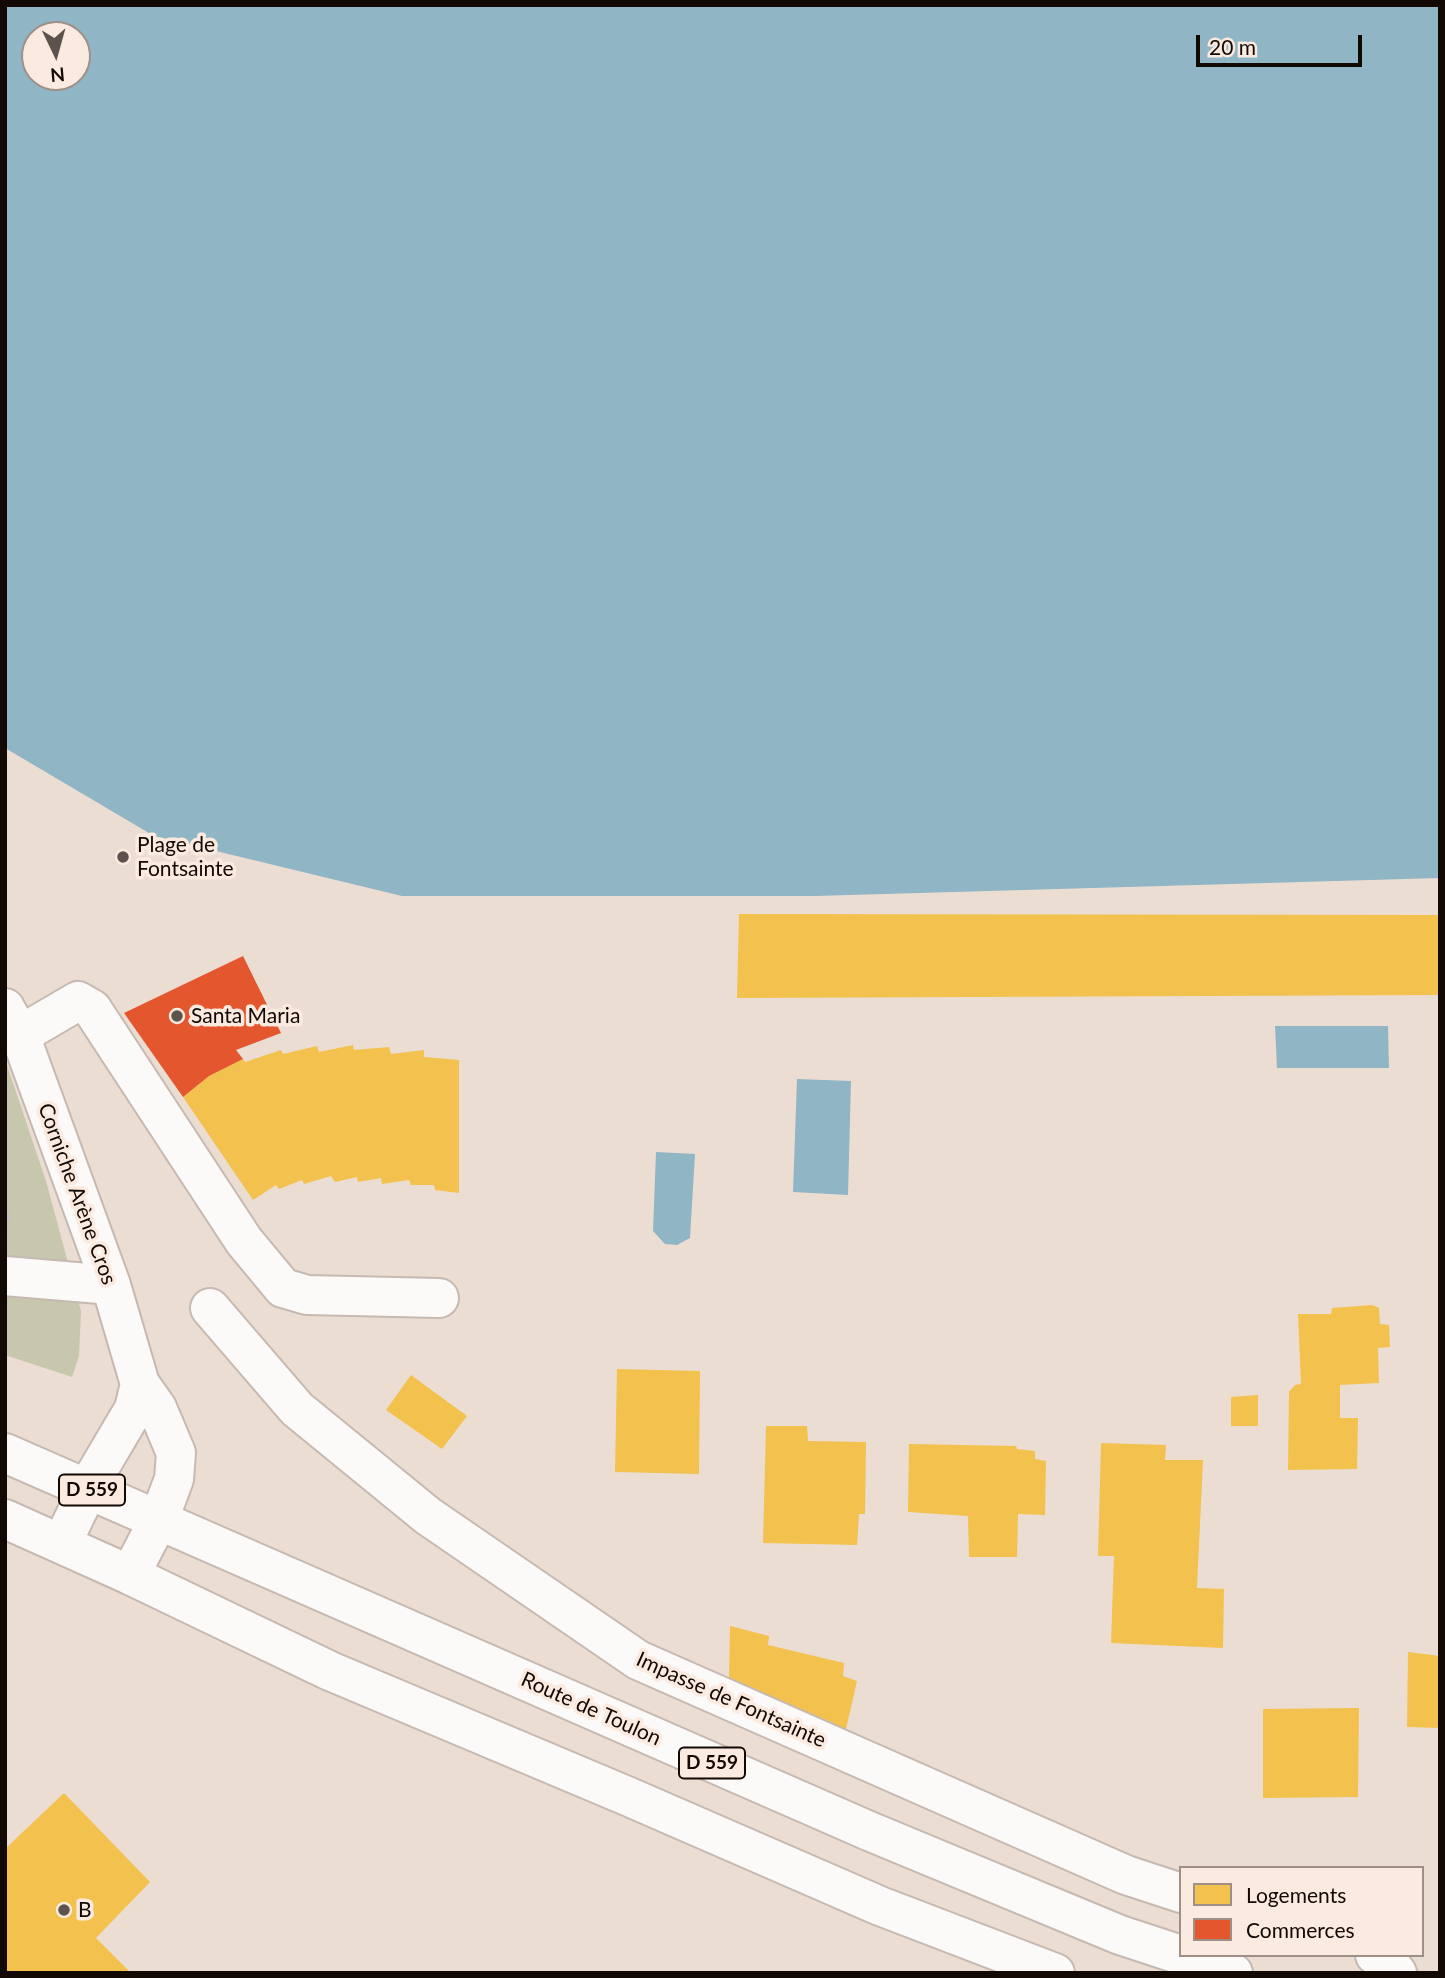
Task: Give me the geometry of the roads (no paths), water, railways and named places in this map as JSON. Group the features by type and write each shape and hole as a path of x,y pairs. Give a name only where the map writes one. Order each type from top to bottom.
{"main road":[{"path":"13,1022 78,1001 92,1009 244,1241 283,1288 307,1295 439,1298"},
{"name":"Corniche Arène Cros","path":"13,1022 111,1285 140,1384 157,1408 176,1453 174,1479 159,1519"},
{"path":"5,1276 111,1285"},
{"name":"Impasse de Fontsainte","path":"210,1308 297,1409 428,1516 638,1660 1126,1875 1179,1891"},
{"name":"D 559","path":"62,1543 134,1409 140,1384"},
{"name":"Route de Toulon","path":"5,1453 869,1831 1121,1935 1179,1954"},
{"path":"5,1518 330,1671 880,1906 1055,1973"},
{"path":"130,1575 159,1519"},
{"name":"Route de Toulon","path":"1187,1957 1233,1973"},
{"path":"1380,1957 1386,1959 1397,1973"}],"water":[{"path":"5,5 1440,5 1440,878 815,896 402,896 154,836 5,748"},
{"path":"1275,1026 1388,1026 1389,1068 1277,1068"},
{"path":"797,1079 851,1081 848,1195 793,1192"},
{"path":"656,1152 695,1154 690,1238 677,1245 665,1244 653,1231"}],"place":[{"name":"Plage de Fontsainte","path":"123,857"},
{"name":"Santa Maria","path":"177,1016"},
{"name":"B","path":"64,1910"}]}
